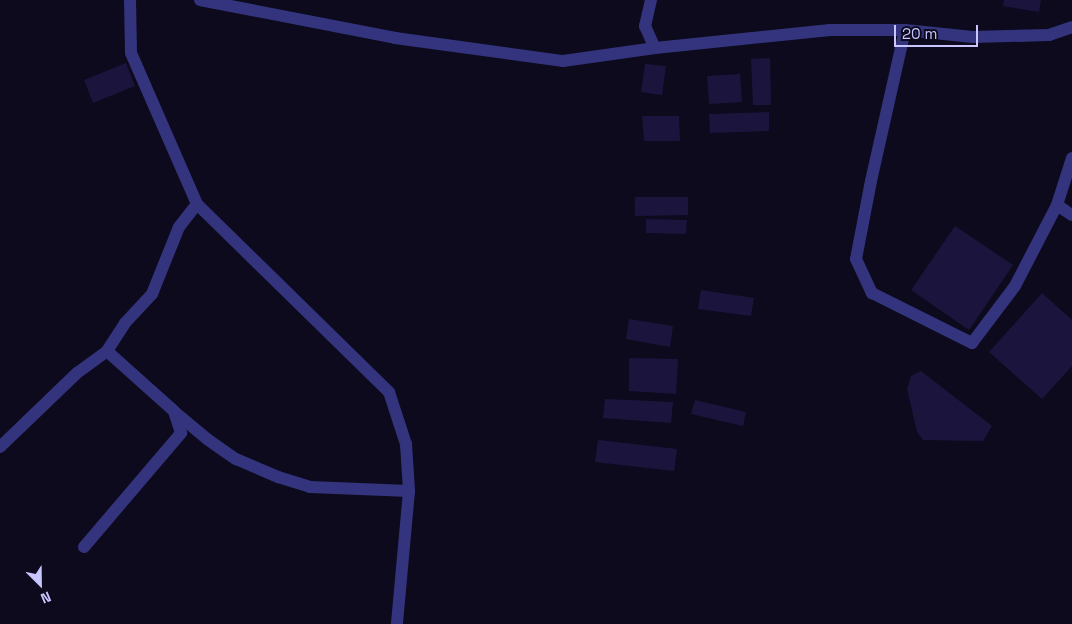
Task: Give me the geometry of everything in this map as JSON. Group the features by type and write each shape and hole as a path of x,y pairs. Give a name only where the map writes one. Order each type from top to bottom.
{"street":[{"path":"130,0 131,53 198,204 390,392 406,444 409,491 397,624"},
{"path":"200,0 395,38 563,61 655,48 830,30 906,30 973,37 1049,35 1072,27"},
{"path":"651,0 645,26 655,48"},
{"path":"906,30 871,181 856,259 872,293 972,343 1015,286 1057,205 1072,158"},
{"path":"0,447 77,373 106,351 152,294 179,227 198,204"},
{"path":"1057,205 1072,214"},
{"path":"106,351 174,412 207,439 236,459 310,487 409,491"},
{"path":"84,547 181,433 174,412"}],"building":[{"path":"1004,0 1041,0 1039,12 1003,6"},
{"path":"770,58 771,105 753,105 751,59"},
{"path":"126,63 135,86 93,103 84,80"},
{"path":"645,64 666,66 662,95 641,92"},
{"path":"740,74 742,102 709,104 707,76"},
{"path":"769,112 769,131 710,133 709,114"},
{"path":"642,116 679,116 680,141 644,141"},
{"path":"635,197 688,197 688,215 635,216"},
{"path":"646,219 687,220 686,234 646,233"},
{"path":"955,226 1013,265 969,330 911,290"},
{"path":"701,290 754,298 751,316 698,309"},
{"path":"1042,293 1072,320 1072,366 1042,399 989,352"},
{"path":"629,319 673,326 670,347 626,339"},
{"path":"629,358 678,359 676,394 629,391"},
{"path":"921,371 992,426 983,441 923,440 917,432 907,389 911,376"},
{"path":"605,399 673,402 671,423 603,418"},
{"path":"695,400 746,412 743,426 691,414"},
{"path":"598,440 677,449 674,471 595,462"}]}
